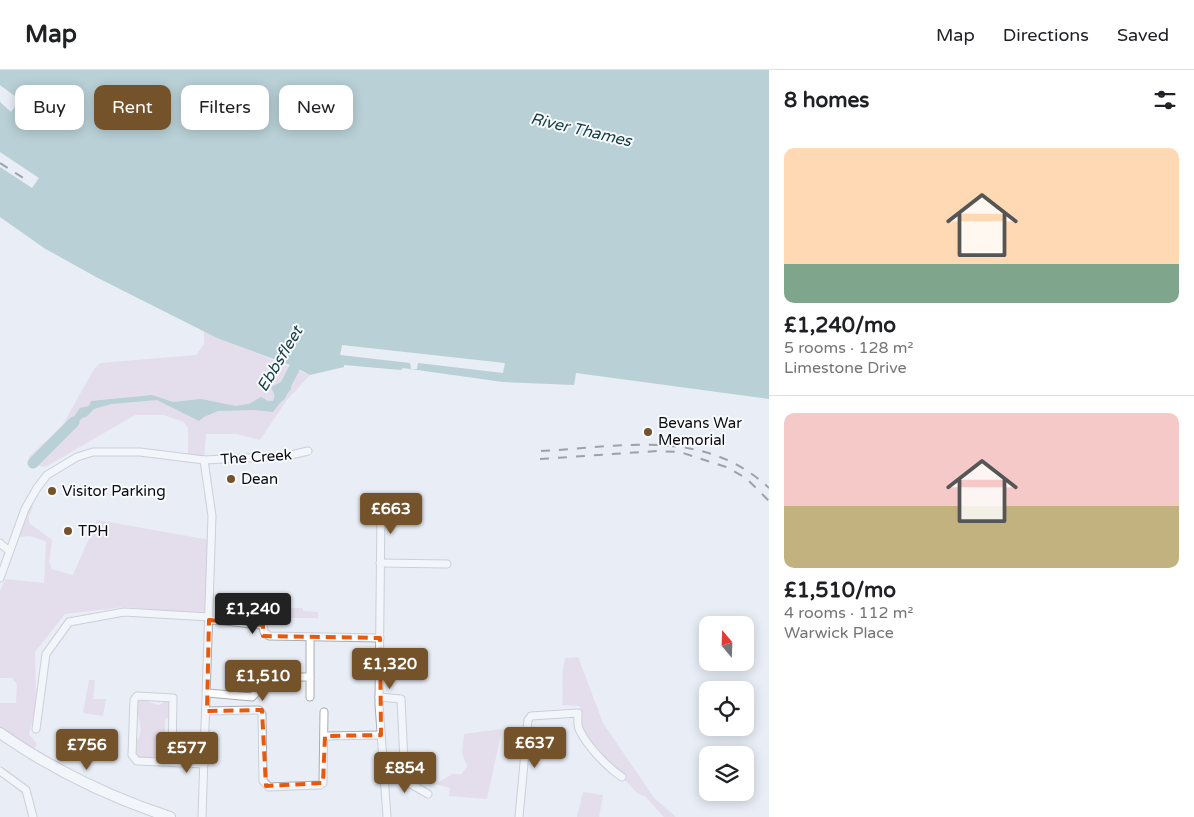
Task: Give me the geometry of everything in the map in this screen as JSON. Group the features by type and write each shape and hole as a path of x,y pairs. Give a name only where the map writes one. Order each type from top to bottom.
{"main road":[{"path":"0,734 81,782 170,817"}],"street":[{"name":"The Creek","path":"0,578 25,509 43,480 52,471 77,458 93,452 140,452 204,460 287,456 308,451"},
{"path":"202,817 208,693 212,516 204,460"},
{"path":"381,507 379,697 387,817"},
{"path":"0,543 9,551"},
{"path":"380,563 447,564"},
{"path":"263,606 264,632 269,636 380,638"},
{"path":"36,729 46,654 69,622 124,612 209,618 224,620 234,624 263,625"},
{"path":"310,637 310,697"},
{"path":"208,693 252,697 255,694 257,677 310,677"},
{"path":"172,762 174,698 137,696 134,700 132,755 134,759 137,762 204,764"},
{"path":"379,697 401,698 404,761"},
{"path":"207,711 259,710 262,714 263,781 266,786 320,785 323,783 325,772 324,712"},
{"path":"519,817 528,719 533,716 578,713 579,728 586,740 613,771 622,777"},
{"path":"325,736 381,735"},
{"path":"0,771 26,790 33,817"},
{"path":"384,780 400,779 428,794"}],"highlighted area":[{"path":"209,620 263,625 263,636 380,638 381,735 325,736 323,783 266,786 262,710 207,711"}],"shaded area":[{"path":"0,217 293,366 248,350 310,375 286,401 260,440 237,434 206,434 204,457 188,456 188,428 184,422 164,415 135,415 47,466 42,467 31,462 29,457 62,426 94,369 100,363 196,355 204,344 204,330 74,263"},
{"path":"31,505 33,507 29,516 29,523 52,540 49,562 51,569 73,575 97,520 210,540 207,614 124,607 65,614 35,652 36,707 29,734 37,744 33,750 0,727 0,703 16,703 17,684 12,678 0,678 0,591 5,579 44,583 46,541 30,536 19,537"},
{"path":"280,608 303,608 303,611 318,612 318,618 268,618 268,612 279,611"},
{"path":"578,657 603,723 654,798 676,817 664,817 646,797 637,793 611,765 582,727 580,706 562,705 564,663 566,658"},
{"path":"89,680 95,680 93,699 106,699 103,716 83,713"},
{"path":"140,698 160,705 167,699 170,700 172,715 165,720 165,741 170,747 169,760 135,758 134,745 141,729 136,702"},
{"path":"502,729 487,799 449,796 450,788 435,784 453,774 462,774 467,766 462,753 464,734"},
{"path":"583,792 603,795 599,817 577,817"}],"water":[{"name":"River Thames","path":"0,70 769,70 769,399 576,373 574,385 503,382 403,368 401,370 344,365 344,367 310,375 293,366 217,338 96,277 44,248 0,217"},
{"path":"281,382 291,387 291,389 273,412 254,410 218,411 199,421 157,400 111,404 94,409 86,417 82,418 72,431 65,435 63,432 80,408 89,406 91,401 152,395 173,402 201,399 236,406 249,404 261,397 268,401 273,401 275,396 271,387"}],"pier":[{"path":"0,85 15,96 15,107 11,112 0,102"},
{"path":"0,152 39,178 32,188 0,167"},
{"path":"342,345 505,363 503,373 418,363 417,369 411,369 410,363 340,355"}],"waterway":[{"name":"Ebbsfleet","path":"280,396 301,355"},
{"name":"Ebbsfleet","path":"33,463 74,422"}],"railway":[{"path":"0,163 28,181"},
{"path":"541,451 631,445 661,445 689,448 717,456 744,469 769,488"},
{"path":"540,459 657,451 680,452 726,467 746,478 769,501"}],"place":[{"name":"Bevans War Memorial","path":"648,432"},
{"name":"Dean","path":"231,479"},
{"name":"Visitor Parking","path":"52,491"},
{"name":"TPH","path":"68,531"}]}
